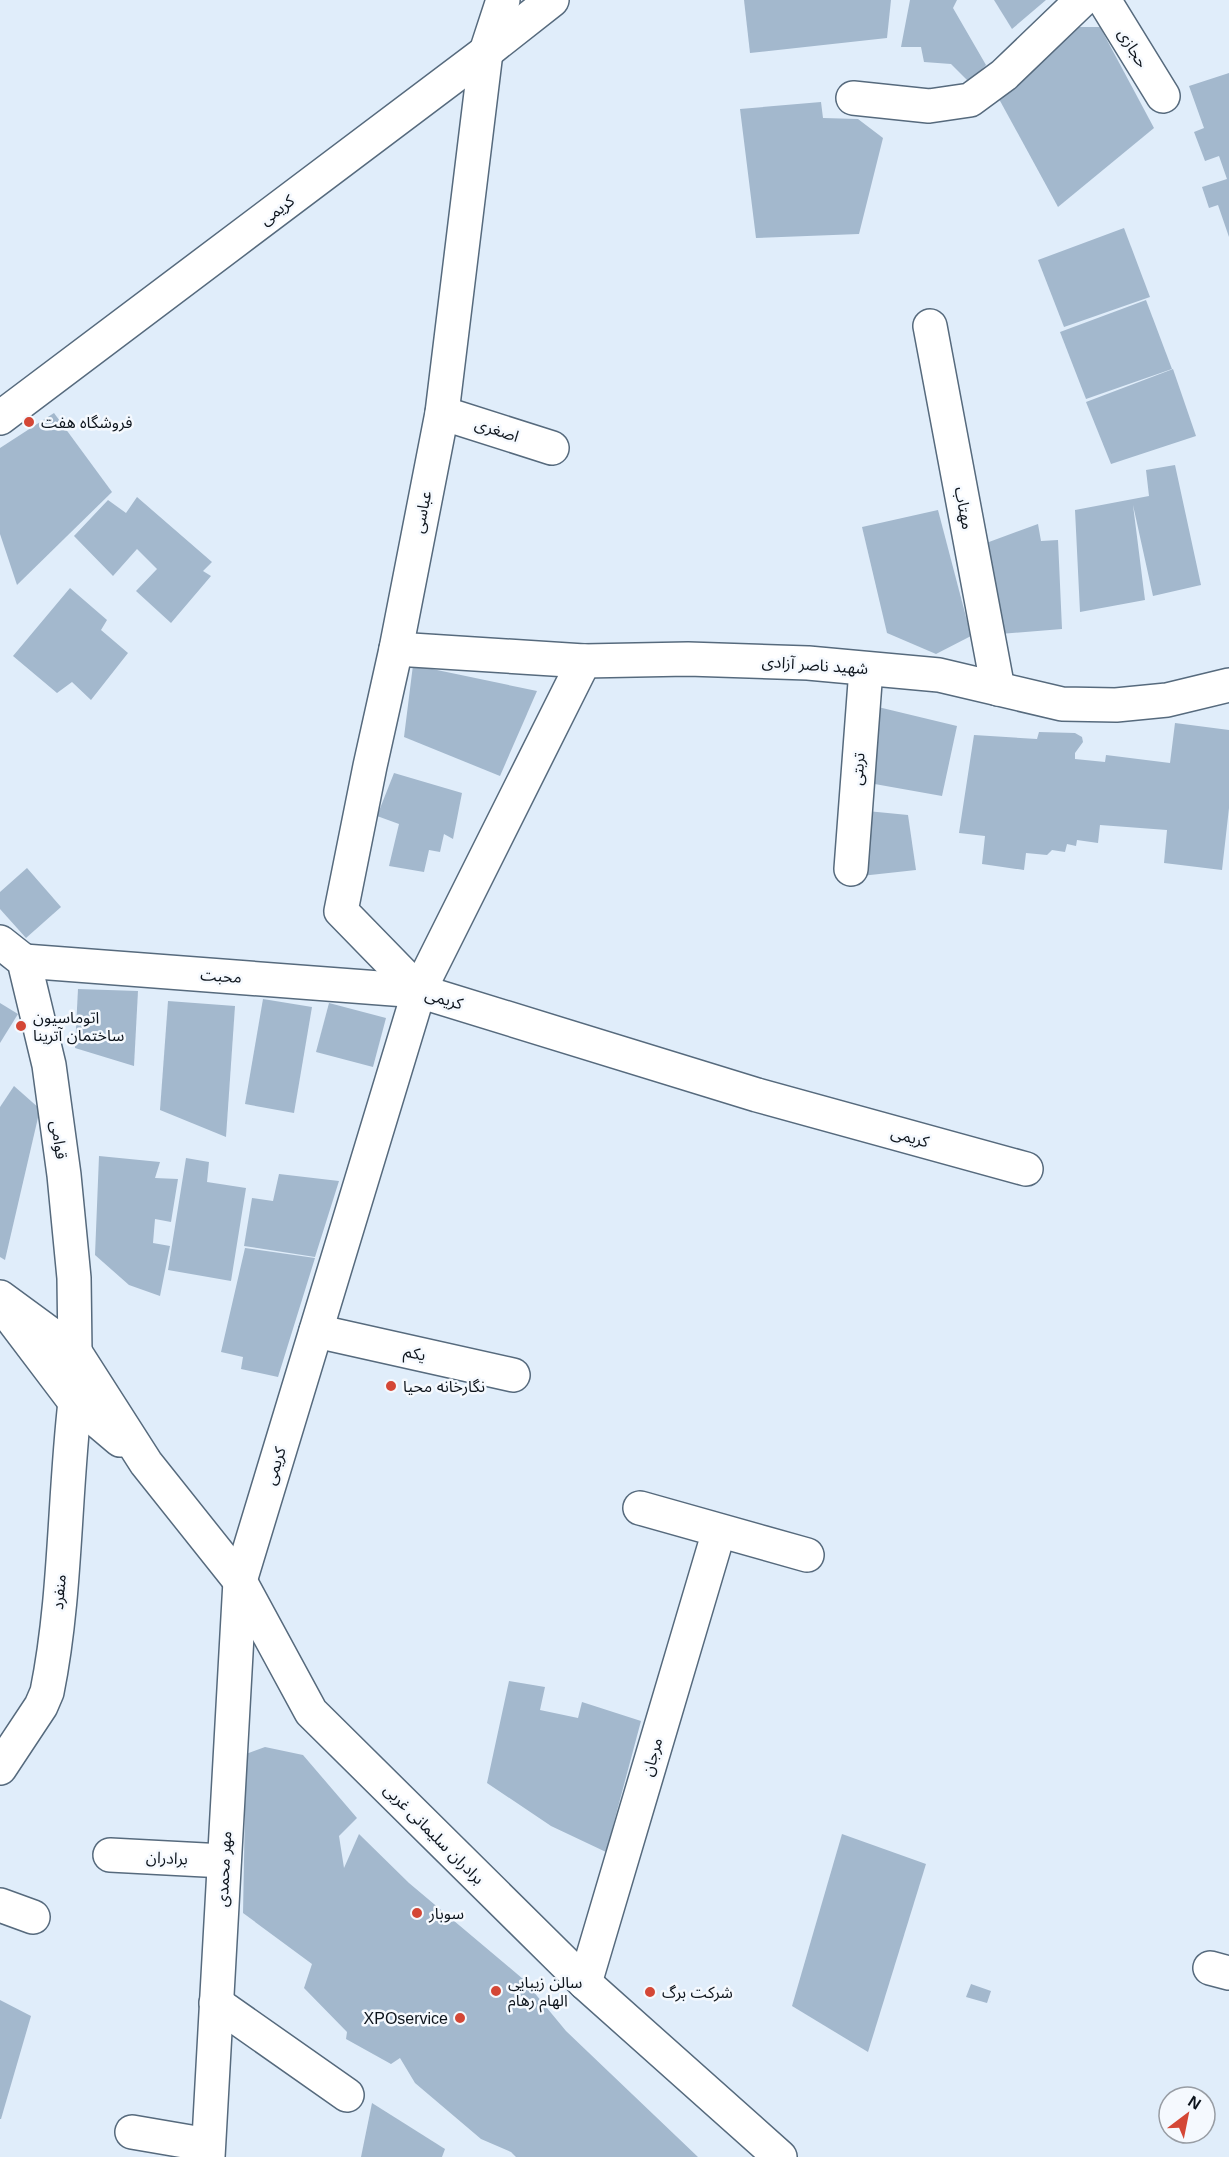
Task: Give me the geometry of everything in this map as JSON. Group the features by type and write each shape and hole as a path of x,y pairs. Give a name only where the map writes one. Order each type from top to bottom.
{"street":[{"name":"عباسی","path":"419,991 340,911 396,649 442,412 486,52 503,0"},
{"name":"کریمی","path":"0,418 552,0"},
{"path":"853,98 929,106 970,100 1004,75 1082,0"},
{"name":"حجازی","path":"1104,0 1163,96"},
{"name":"مهتاب","path":"930,326 998,689"},
{"name":"اصغری","path":"442,412 552,448"},
{"name":"شهید ناصر آزادی","path":"396,649 584,661 700,659 808,663 939,675 1062,704 1116,705 1167,700 1229,685"},
{"path":"419,991 584,661"},
{"name":"تربتی","path":"851,869 866,669"},
{"name":"محبت","path":"12,952 419,991"},
{"name":"قوامی","path":"12,952 49,1065 74,1278 75,1352"},
{"name":"کریمی","path":"240,1581 419,991 757,1095 1026,1168"},
{"name":"برادران سلیمانی غربی","path":"0,1297 75,1352 146,1463 240,1581 311,1712 585,1983 780,2157"},
{"name":"برادران سلیمانی غربی","path":"0,1303 75,1402 146,1463"},
{"name":"یکم","path":"316,1331 513,1375"},
{"name":"منفرد","path":"0,1768 41,1706 49,1683 59,1600 68,1464 75,1402"},
{"path":"640,1508 807,1556"},
{"name":"مرجان","path":"585,1983 719,1531"},
{"name":"مهر محمدی","path":"208,2151 240,1581"},
{"name":"برادران","path":"110,1855 224,1861"},
{"path":"0,1905 33,1917"},
{"path":"216,2003 347,2095"},
{"path":"132,2132 208,2151"}],"building":[{"path":"744,0 891,0 887,38 750,53"},
{"path":"910,0 957,0 953,8 986,65 970,83 951,64 924,62 921,47 901,47"},
{"path":"994,0 1046,0 1012,29"},
{"path":"1076,27 1100,27 1154,128 1058,207 999,99"},
{"path":"1229,73 1229,237 1218,205 1209,208 1202,187 1227,179 1219,156 1205,161 1194,132 1204,128 1189,86"},
{"path":"821,102 823,118 858,119 883,138 859,234 756,238 740,109"},
{"path":"1124,228 1150,297 1064,327 1038,260"},
{"path":"1146,300 1172,369 1086,399 1060,332"},
{"path":"1173,369 1196,436 1111,464 1086,402"},
{"path":"54,413 112,492 17,585 0,534 0,448"},
{"path":"1175,465 1201,585 1153,596 1133,505 1145,600 1080,612 1075,510 1149,496 1146,470"},
{"path":"137,497 212,562 203,571 211,576 171,623 136,591 157,569 137,549 113,576 74,536 108,500 126,513"},
{"path":"938,510 971,636 936,654 887,633 862,527"},
{"path":"1038,524 1041,541 1058,540 1062,629 988,635 970,549"},
{"path":"70,588 107,620 101,630 128,653 91,700 72,682 57,693 13,656"},
{"path":"413,665 537,691 500,776 404,737"},
{"path":"878,707 957,726 942,796 869,783"},
{"path":"1175,723 1229,730 1229,808 1222,870 1164,863 1167,830 1100,825 1098,843 1077,840 1076,846 1067,844 1065,852 1052,850 1047,855 1026,853 1024,870 982,864 985,836 959,833 974,735 1037,739 1039,732 1075,733 1082,737 1083,742 1075,753 1075,759 1105,762 1106,755 1170,763"},
{"path":"394,773 462,793 453,839 444,834 440,852 429,850 424,872 389,866 399,824 377,816"},
{"path":"867,811 908,815 916,870 861,876"},
{"path":"27,868 61,907 26,938 0,909 0,892"},
{"path":"78,989 138,991 134,1066 75,1048"},
{"path":"263,999 312,1007 294,1113 245,1104"},
{"path":"168,1001 235,1006 226,1137 160,1110"},
{"path":"0,1003 18,1014 0,1043"},
{"path":"329,1003 386,1018 373,1067 316,1052"},
{"path":"14,1086 40,1109 5,1260 0,1257 0,1107"},
{"path":"99,1156 160,1162 155,1178 178,1179 171,1222 155,1219 153,1243 170,1246 160,1296 129,1285 95,1255"},
{"path":"186,1158 209,1162 207,1182 246,1188 231,1281 168,1270"},
{"path":"279,1174 339,1181 315,1257 244,1246 252,1198 273,1201"},
{"path":"245,1248 315,1258 278,1377 241,1369 243,1357 221,1352"},
{"path":"509,1681 545,1687 540,1710 578,1718 582,1702 641,1721 606,1852 551,1826 487,1783"},
{"path":"265,1747 303,1755 357,1818 339,1836 344,1868 359,1834 409,1883 523,1979 566,2031 698,2157 516,2157 511,2152 481,2139 415,2083 400,2058 391,2064 346,2039 347,2032 304,1988 312,1964 243,1913 246,1754"},
{"path":"842,1834 926,1864 868,2052 792,2006"},
{"path":"971,1984 991,1991 987,2003 966,1997"},
{"path":"0,2000 31,2016 1,2119 0,2119"},
{"path":"372,2103 445,2149 442,2157 361,2157"}],"place":[{"name":"فروشگاه هفت","path":"29,422"},
{"name":"اتوماسیون ساختمان آترینا","path":"21,1026"},
{"name":"نگارخانه محیا","path":"391,1386"},
{"name":"سوبار","path":"417,1913"},
{"name":"سالن زیبایی الهام رهام","path":"496,1991"},
{"name":"شرکت برگ","path":"650,1992"},
{"name":"XPOservice","path":"460,2018"}]}
